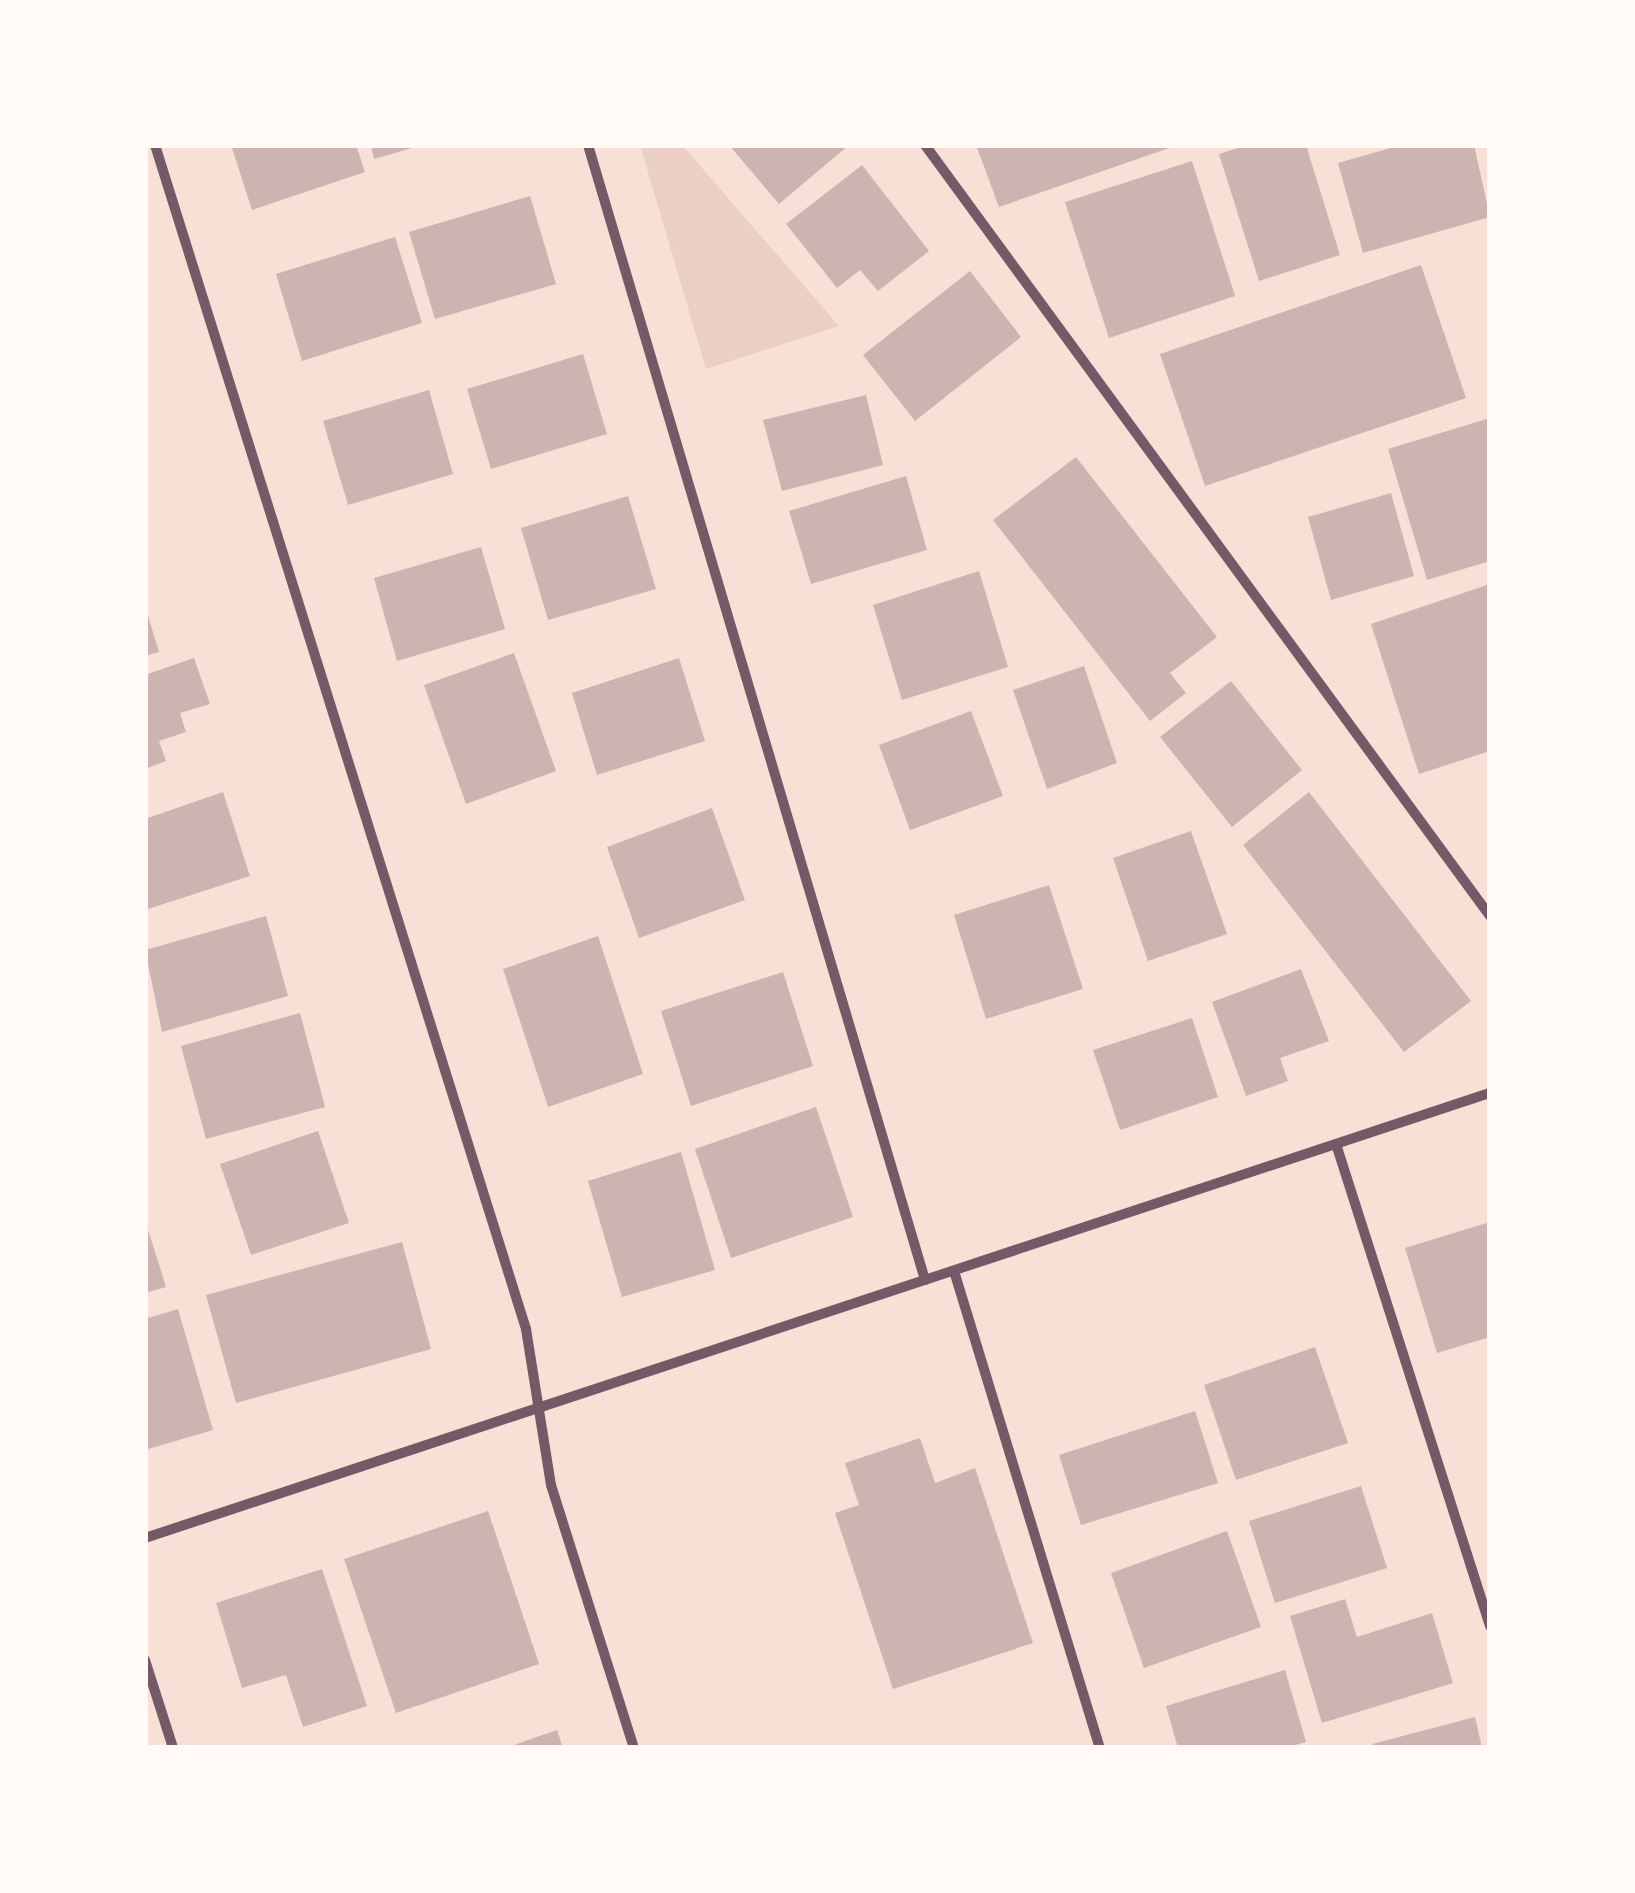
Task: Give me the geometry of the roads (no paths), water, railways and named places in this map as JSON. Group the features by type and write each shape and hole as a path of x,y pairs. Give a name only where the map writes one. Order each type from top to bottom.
{"street":[{"path":"155,145 526,1329 551,1484 634,1748"},
{"path":"588,145 925,1280"},
{"path":"926,145 1490,916"},
{"path":"145,1538 1490,1093"},
{"path":"1336,1144 1490,1626"},
{"path":"954,1270 1100,1748"},
{"path":"145,1660 173,1748"}]}
